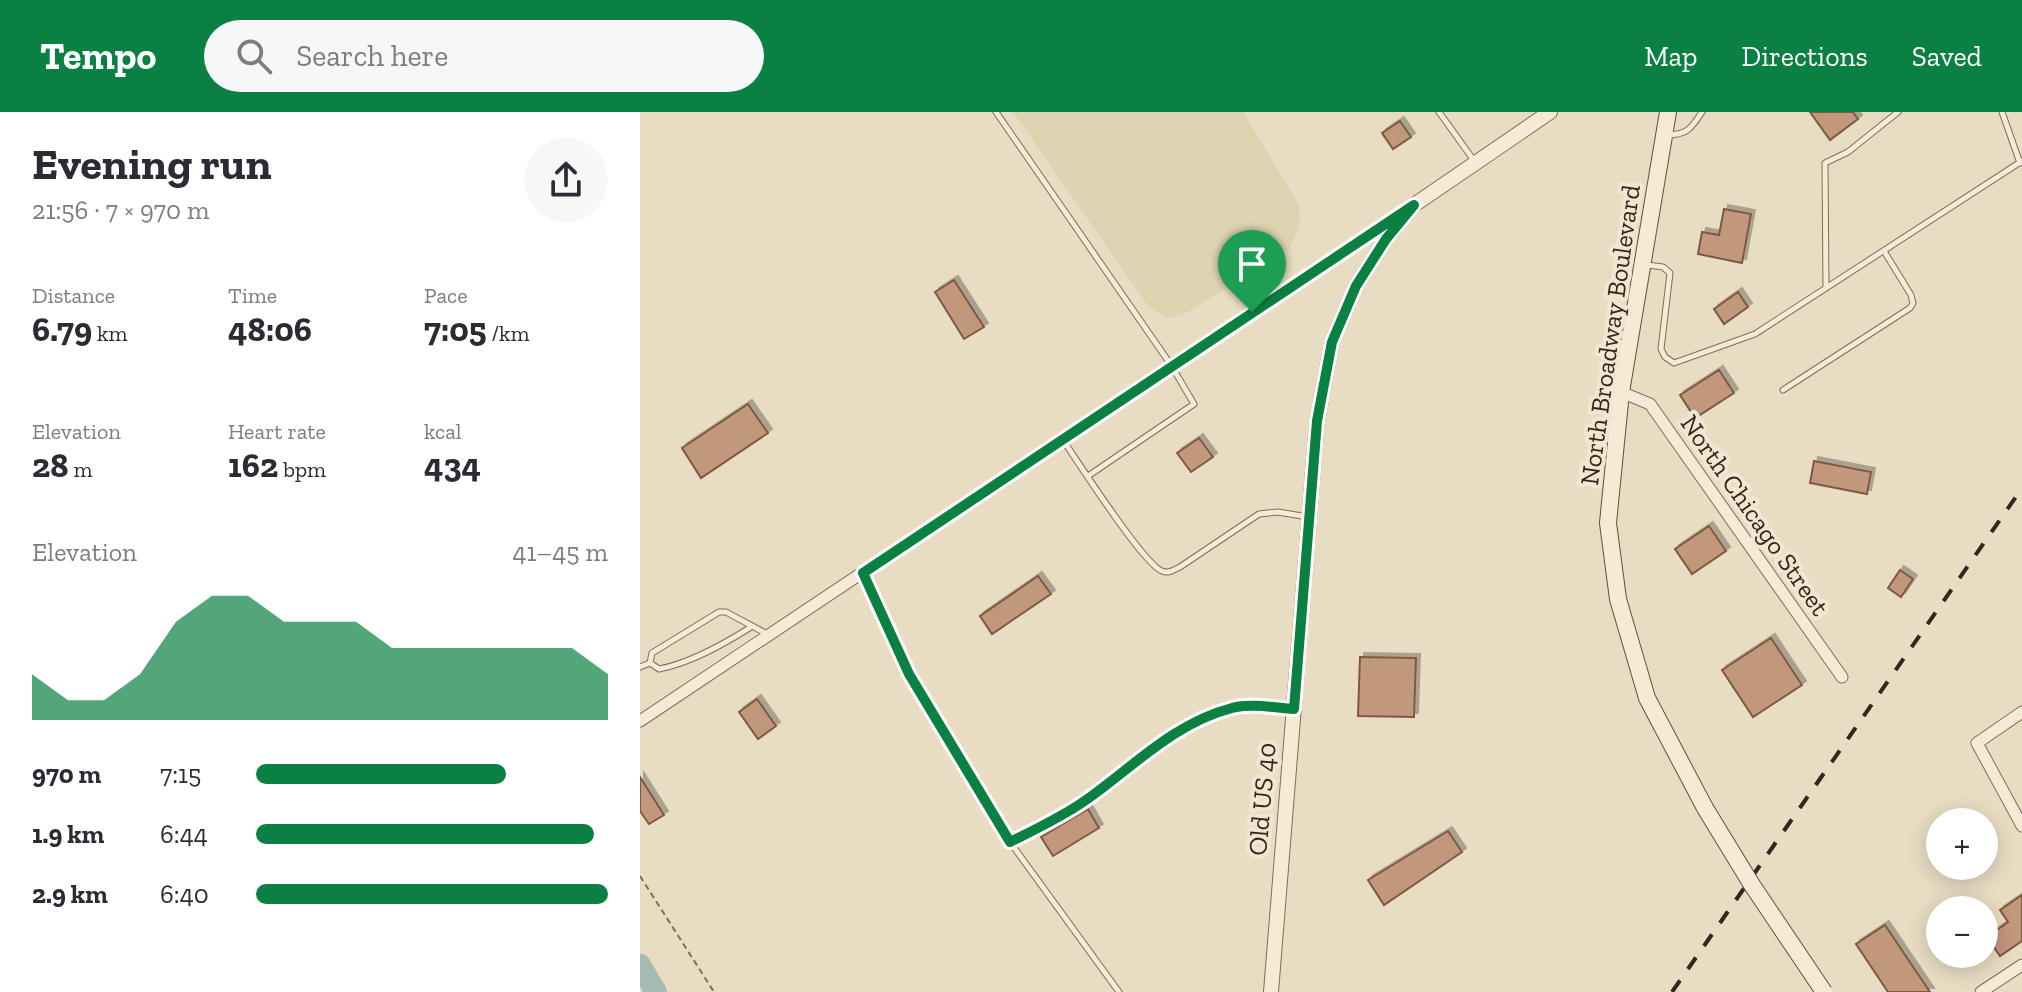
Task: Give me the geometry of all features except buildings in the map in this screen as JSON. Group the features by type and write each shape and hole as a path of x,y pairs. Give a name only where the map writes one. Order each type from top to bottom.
{"main road":[{"name":"North Broadway Boulevard","path":"1668,112 1621,392 1608,523 1618,599 1647,698 1705,808 1824,992"}],"street":[{"name":"Old US 40","path":"1271,992 1317,421 1332,342 1356,286 1386,239 1414,205 1550,112"},
{"path":"640,721 1414,205"},
{"name":"North Chicago Street","path":"1621,392 1650,404 1842,677"},
{"path":"2022,712 1977,743 2022,826"},
{"path":"1981,992 2022,965"}],"lane":[{"path":"996,112 1171,365 1194,404 1088,476"},
{"path":"1439,112 1475,163"},
{"path":"1664,135 1683,135 1691,130 1702,112"},
{"path":"1826,288 1825,163 1858,145 1898,112"},
{"path":"1642,265 1663,267 1670,273 1661,349 1665,357 1674,363 1755,334 2021,162 2002,112"},
{"path":"1783,390 1910,308 1913,303 1911,295 1884,251"},
{"path":"1062,439 1150,563 1159,571 1168,573 1259,514 1278,512 1309,517"},
{"path":"863,573 909,674 1010,842 1119,992"},
{"path":"650,663 652,653 719,612 726,612 770,635"},
{"path":"650,663 659,669 671,667 733,639 751,627"},
{"path":"640,667 650,663"},
{"path":"1010,842 1085,800 1158,744 1195,723 1234,708 1294,709"}],"path":[{"path":"640,876 714,992"}],"shaded area":[{"path":"1013,112 1243,112 1299,205 1300,227 1289,249 1183,315 1166,318 1148,306"}],"waterway":[{"path":"640,965 656,992"}],"railway":[{"path":"1672,992 2022,488"}],"route":[{"path":"1414,205 1386,239 1356,286 1332,342 1317,421 1294,709 1234,708 1195,723 1158,744 1085,800 1010,842 909,674 863,573 1252,312 1414,205"}]}
